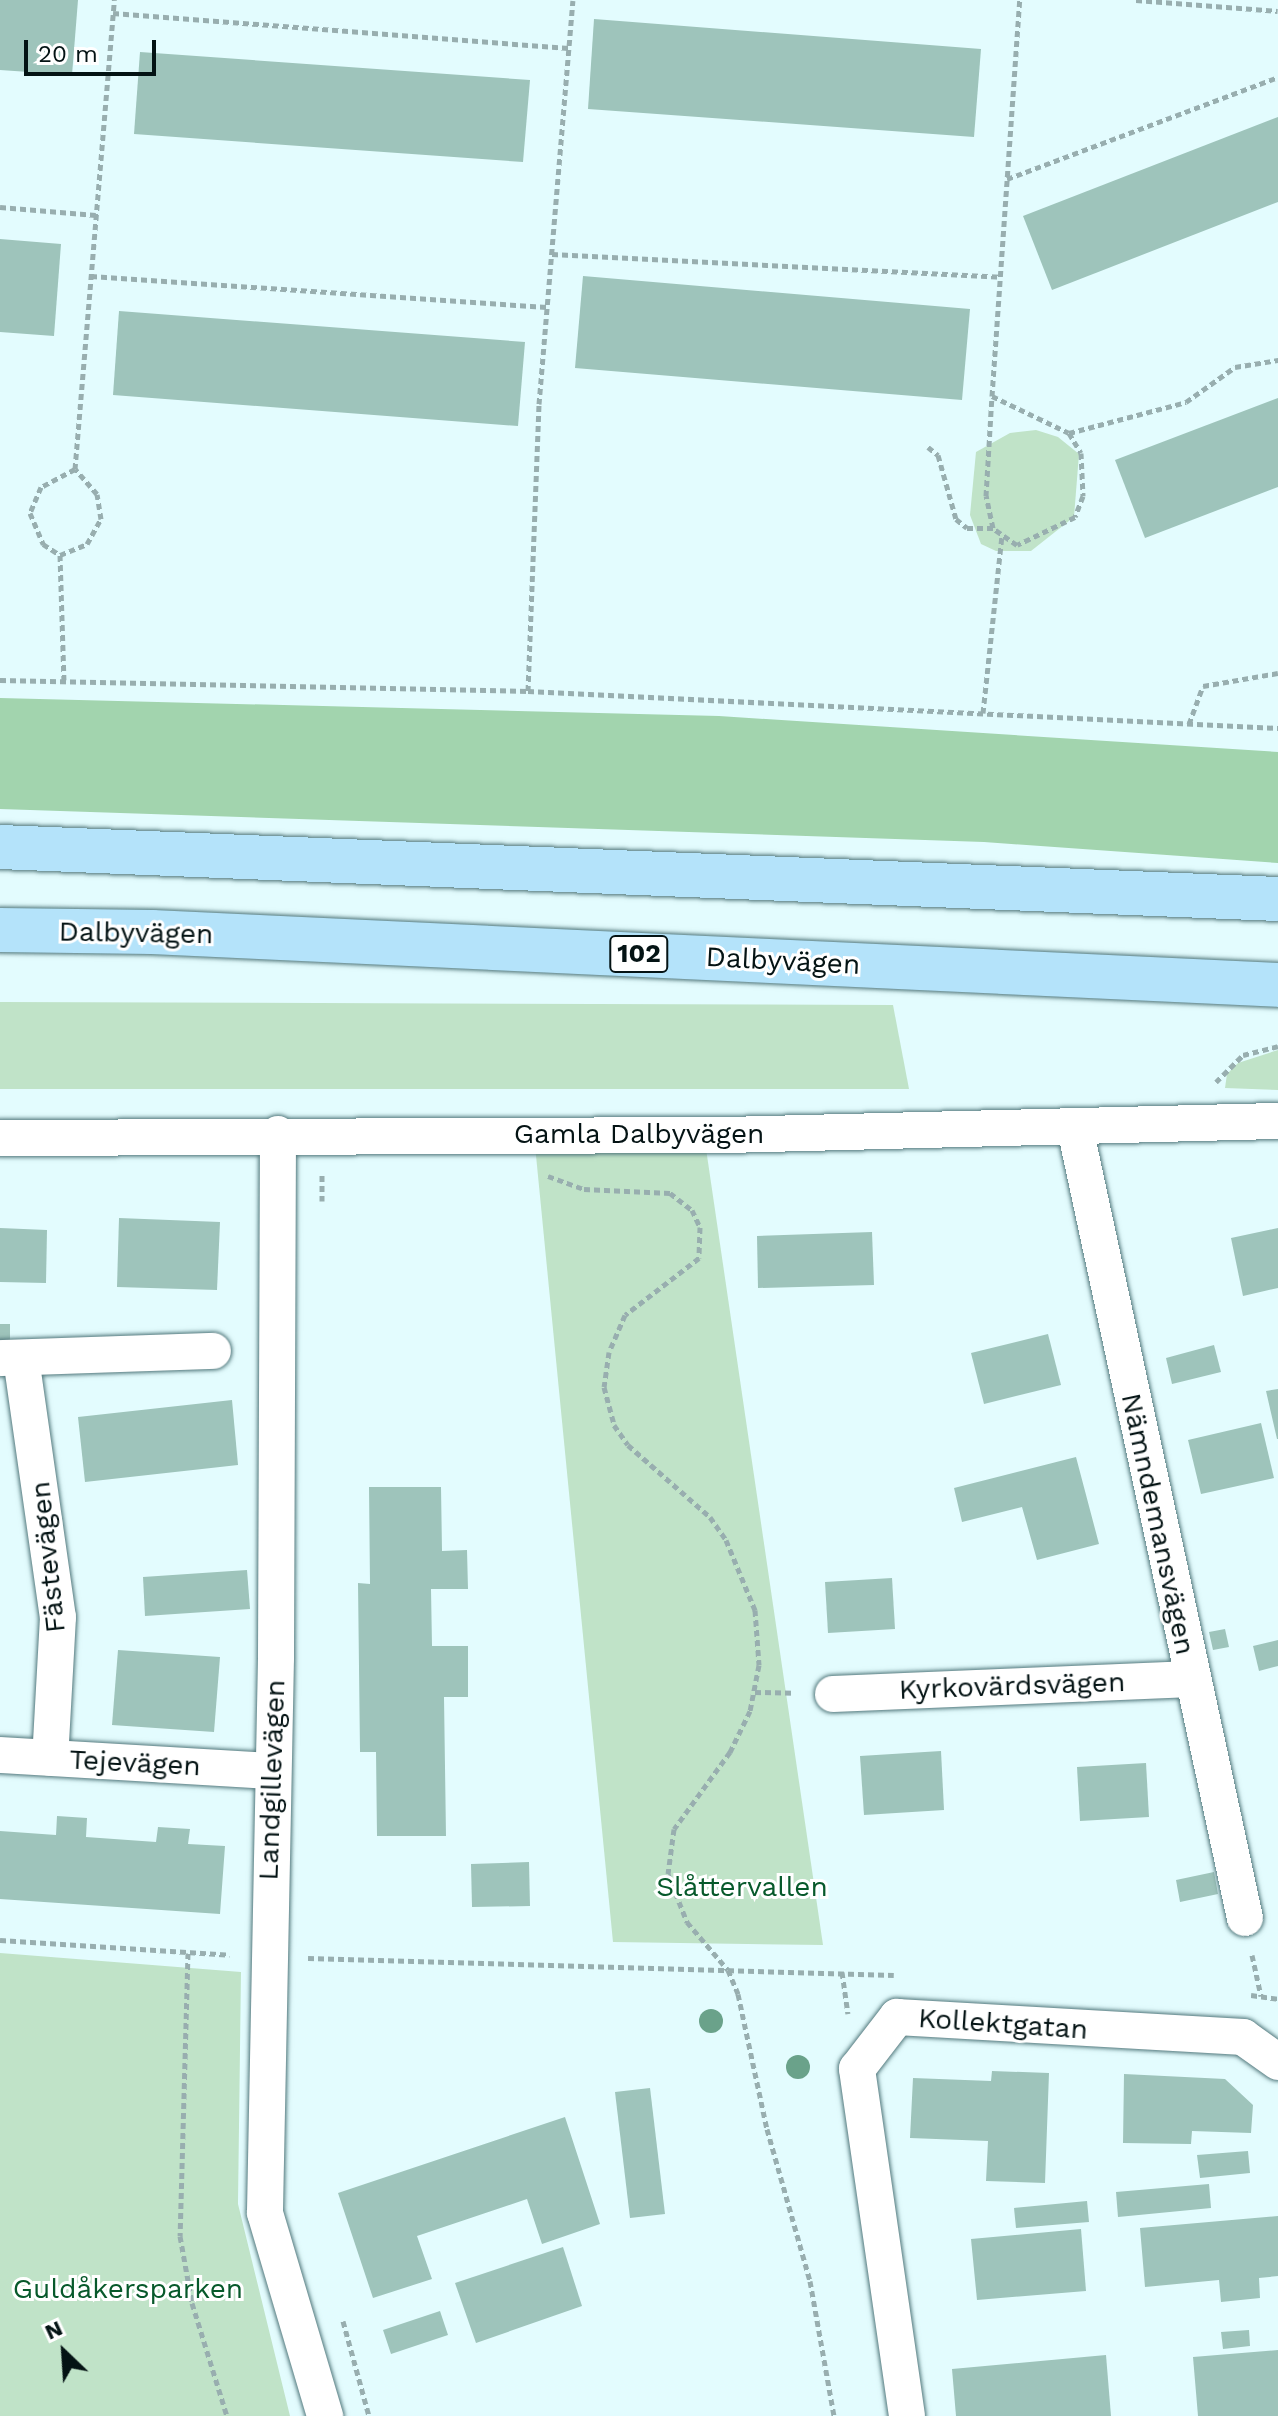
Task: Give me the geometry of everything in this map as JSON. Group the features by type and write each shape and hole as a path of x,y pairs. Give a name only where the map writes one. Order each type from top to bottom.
{"main road":[{"path":"0,847 1278,899"},
{"name":"Dalbyvägen","path":"0,930 152,932 1278,985"}],"street":[{"name":"Gamla Dalbyvägen","path":"0,1138 1075,1128 1278,1121"},
{"name":"Nämndemansvägen","path":"1075,1128 1192,1679 1227,1882 1245,1918"},
{"name":"Landgillevägen","path":"278,1134 265,2213 325,2416"},
{"name":"Fästevägen","path":"50,1758 58,1617 10,1358 213,1351"},
{"name":"Kyrkovärdsvägen","path":"833,1694 1192,1679"},
{"name":"Tejevägen","path":"0,1755 270,1771"},
{"name":"Kollektgatan","path":"907,2416 857,2069 897,2017 1243,2037 1274,2059"}],"path":[{"path":"60,555 87,544 101,519 97,494 75,469 114,0"},
{"path":"528,691 547,307 573,0"},
{"path":"993,528 986,496 1020,0"},
{"path":"1136,0 1278,11"},
{"path":"113,13 569,48"},
{"path":"1007,179 1278,77"},
{"path":"0,207 96,215"},
{"path":"552,254 1000,277"},
{"path":"91,276 547,307"},
{"path":"1069,433 1186,402 1235,367 1278,360"},
{"path":"928,447 938,455 956,519 967,528 993,528 1017,545 1075,517 1083,496 1081,453 1069,433 992,396"},
{"path":"60,555 43,544 30,513 41,487 75,469"},
{"path":"983,713 1002,534"},
{"path":"60,555 64,680"},
{"path":"1189,724 1203,686 1278,673"},
{"path":"0,680 528,691 1278,728"},
{"path":"1211,1122 1212,1094 1224,1069 1243,1055 1278,1046"},
{"path":"322,1212 323,1134"},
{"path":"534,1135 537,1166 553,1181 670,1193 692,1210 700,1227 699,1258 625,1315 604,1387 614,1425 628,1445 710,1517 726,1540 755,1610 759,1665 750,1711 730,1752 674,1829 668,1874 687,1922 728,1970 810,2281 834,2416"},
{"path":"1245,1918 1274,2059"},
{"path":"0,1940 268,1957 904,1975"},
{"path":"311,1974 312,1942"},
{"path":"188,1953 180,2236 192,2303 227,2416"},
{"path":"1245,1995 1278,1999"},
{"path":"341,2316 369,2416"}],"green space":[{"path":"1036,430 1058,437 1079,454 1074,517 1031,551 996,551 981,544 970,515 976,452 1010,433"},
{"path":"0,698 719,716 1278,752 1278,863 984,842 0,809"},
{"path":"0,1002 893,1005 909,1089 0,1089"},
{"path":"1278,1050 1278,1090 1225,1088 1227,1074 1238,1063"},
{"name":"Slåttervallen","path":"534,1135 704,1135 823,1945 613,1942"},
{"name":"Guldåkersparken","path":"0,1953 241,1972 238,2204 290,2416 0,2416"}],"building":[{"path":"0,0 78,0 72,75 0,70"},
{"path":"594,19 981,49 974,137 588,109"},
{"path":"140,52 530,80 523,162 134,134"},
{"path":"1278,117 1278,202 1052,290 1023,216"},
{"path":"0,239 61,244 54,336 0,332"},
{"path":"583,276 970,309 962,400 575,368"},
{"path":"119,311 525,342 518,426 113,395"},
{"path":"1278,398 1278,487 1145,538 1115,460"},
{"path":"119,1218 220,1222 217,1290 117,1287"},
{"path":"0,1228 47,1230 46,1283 0,1282"},
{"path":"1278,1228 1278,1288 1243,1296 1231,1238"},
{"path":"872,1232 874,1285 758,1288 757,1236"},
{"path":"0,1324 10,1324 10,1342 0,1342"},
{"path":"1048,1334 1061,1385 984,1404 971,1353"},
{"path":"1214,1345 1221,1372 1172,1384 1166,1358"},
{"path":"1278,1389 1278,1439 1277,1439 1266,1391"},
{"path":"232,1400 238,1465 85,1482 78,1417"},
{"path":"1261,1423 1274,1478 1201,1494 1188,1440"},
{"path":"1076,1457 1099,1544 1037,1560 1022,1507 962,1522 954,1488"},
{"path":"369,1487 441,1487 442,1551 467,1550 468,1589 431,1589 432,1646 468,1646 468,1697 444,1697 446,1836 377,1836 376,1752 360,1752 358,1583 370,1584"},
{"path":"247,1570 250,1609 145,1616 143,1577"},
{"path":"892,1578 895,1629 828,1633 825,1582"},
{"path":"1225,1629 1229,1647 1213,1650 1209,1632"},
{"path":"1278,1640 1278,1666 1259,1671 1253,1646"},
{"path":"118,1650 220,1657 214,1732 112,1725"},
{"path":"941,1751 944,1810 864,1815 860,1756"},
{"path":"1146,1763 1149,1817 1080,1821 1077,1767"},
{"path":"57,1816 87,1818 86,1837 156,1842 158,1827 190,1829 188,1844 225,1846 220,1914 0,1899 0,1831 56,1835"},
{"path":"529,1862 530,1906 472,1907 471,1864"},
{"path":"1214,1872 1218,1894 1180,1902 1176,1880"},
{"path":"992,2071 1049,2073 1045,2183 986,2181 988,2141 910,2138 913,2078 991,2081"},
{"path":"1124,2074 1225,2079 1253,2105 1251,2133 1192,2131 1191,2144 1123,2143"},
{"path":"650,2088 665,2214 630,2218 615,2092"},
{"path":"565,2117 600,2224 542,2244 527,2199 417,2236 432,2279 373,2298 338,2193"},
{"path":"1248,2151 1250,2173 1200,2178 1197,2155"},
{"path":"1209,2184 1211,2208 1118,2217 1116,2192"},
{"path":"1087,2201 1089,2222 1016,2228 1014,2208"},
{"path":"1278,2216 1278,2276 1259,2278 1260,2298 1221,2302 1219,2280 1145,2287 1140,2228"},
{"path":"1081,2229 1086,2291 977,2300 971,2239"},
{"path":"563,2247 582,2306 476,2343 455,2283"},
{"path":"440,2311 448,2335 391,2354 383,2330"},
{"path":"1249,2330 1250,2346 1223,2349 1221,2332"},
{"path":"1278,2350 1278,2416 1198,2416 1193,2357"},
{"path":"1106,2355 1111,2416 956,2416 952,2369"}]}
